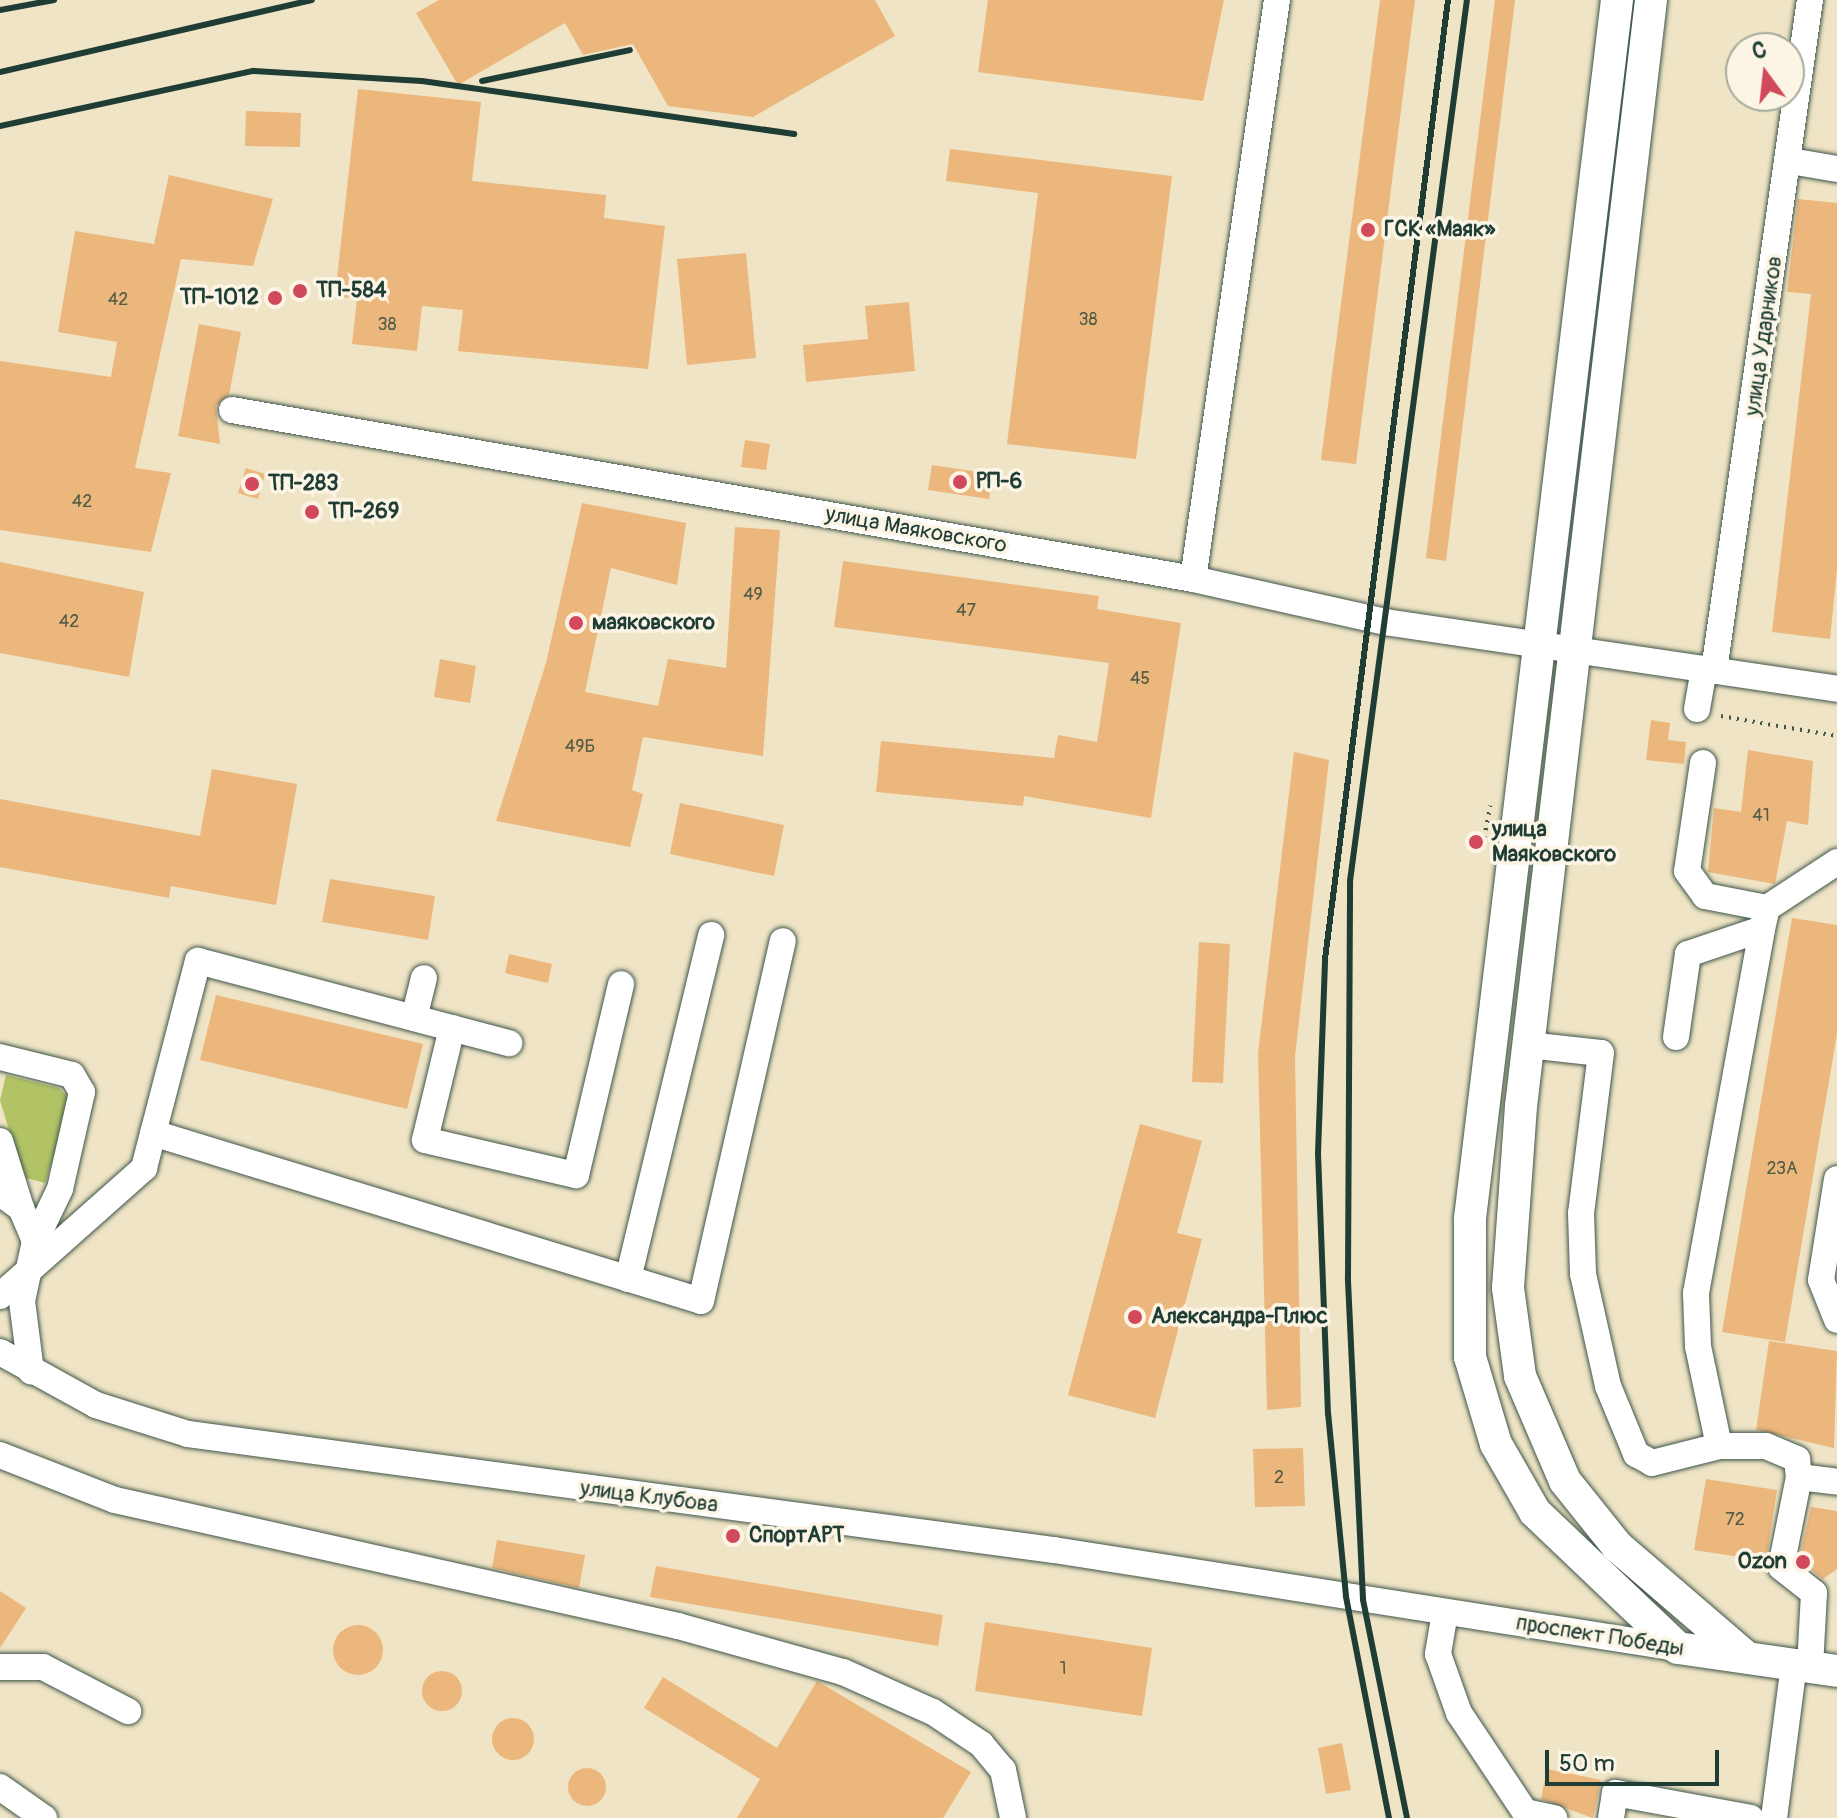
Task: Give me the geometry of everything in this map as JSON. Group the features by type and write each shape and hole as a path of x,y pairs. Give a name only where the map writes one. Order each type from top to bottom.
{"main road":[{"path":"1617,0 1543,647 1470,1219 1470,1357 1496,1444 1535,1512 1678,1648"},
{"path":"1651,0 1578,652 1528,1045 1508,1288 1512,1339 1534,1418 1593,1519 1674,1600 1746,1658"},
{"name":"проспект Победы","path":"1678,1648 1814,1667"}],"street":[{"path":"1193,579 1277,0"},
{"name":"улица Ударников","path":"1709,712 1709,670 1790,161 1810,0"},
{"path":"1790,161 1837,169"},
{"name":"улица Маяковского","path":"232,410 1193,579 1543,647 1837,689"},
{"path":"1703,763 1687,871 1705,896 1764,918"},
{"path":"1676,1037 1688,954 1764,918 1837,862"},
{"path":"1719,1446 1698,1346 1696,1293 1764,918"},
{"path":"628,1279 711,935"},
{"path":"153,1133 701,1301 783,941"},
{"path":"0,1296 144,1168 198,961 509,1043"},
{"path":"414,1018 424,978"},
{"path":"452,1028 425,1140 576,1175 621,984"},
{"path":"1528,1045 1601,1053 1581,1213 1583,1274 1608,1386 1632,1446 1652,1463 1719,1446 1782,1450 1797,1459 1799,1477 1781,1567 1814,1593 1814,1667 1774,1818"},
{"path":"0,1057 72,1075 82,1092 60,1189 35,1241 23,1275 31,1371"},
{"path":"0,1141 10,1201 35,1241"},
{"path":"1837,1179 1821,1280 1837,1320"},
{"name":"улица Клубова","path":"0,1352 31,1371 127,1417 237,1443 1054,1550 1363,1599"},
{"path":"0,1455 115,1500 678,1626 843,1672 933,1712 981,1744 1003,1770 1013,1818"},
{"path":"1799,1477 1837,1482"},
{"name":"проспект Победы","path":"1363,1599 1678,1648"},
{"path":"1445,1612 1438,1654 1459,1713 1525,1812 1554,1818"},
{"path":"0,1667 43,1667 128,1711"},
{"path":"0,1787 44,1818"},
{"path":"1611,1818 1615,1793 1751,1818"}],"path":[{"path":"1709,712 1837,736"}],"green space":[{"path":"6,1075 59,1088 71,1101 45,1183 26,1178 17,1157 0,1100"}],"building":[{"path":"439,0 875,0 895,36 753,117 668,106 633,44 583,55 565,23 458,85 416,13"},
{"path":"988,0 1224,0 1203,101 978,72"},
{"name":"ГСК «Маяк»","path":"1380,0 1415,0 1356,464 1321,460"},
{"path":"1495,0 1515,0 1446,561 1426,558"},
{"path":"358,89 481,102 472,181 606,195 604,218 665,226 648,369 458,351 463,310 422,306 417,351 352,344 357,299 335,296"},
{"path":"246,111 301,113 300,147 245,146"},
{"path":"950,149 1172,176 1136,459 1007,444 1038,193 946,181"},
{"path":"169,175 273,199 253,266 181,259 135,468 171,473 151,552 0,530 0,361 111,377 117,342 58,332 75,231 154,244"},
{"path":"1798,199 1837,203 1837,570 1830,639 1772,632 1811,294 1787,292"},
{"path":"746,253 756,358 687,365 677,259"},
{"path":"909,302 915,371 806,382 803,345 868,339 865,306"},
{"path":"199,324 241,332 229,395 216,406 220,444 178,436"},
{"path":"745,440 770,444 766,470 741,467"},
{"name":"РП-6","path":"932,465 992,474 989,499 928,490"},
{"name":"ТП-283","path":"246,468 265,474 258,499 238,493"},
{"path":"582,503 686,523 677,585 611,568 585,692 658,706 668,659 726,668 735,527 780,530 763,756 643,737 632,790 643,794 630,847 496,821 546,663"},
{"path":"843,561 1099,596 1097,609 1181,623 1151,818 1024,796 1023,806 876,792 881,741 1054,758 1058,735 1097,742 1109,663 834,627"},
{"path":"0,562 144,592 129,677 0,653"},
{"path":"440,659 476,666 470,703 434,697"},
{"path":"1651,720 1670,723 1668,740 1686,742 1684,764 1646,760"},
{"path":"1748,750 1813,761 1808,825 1787,821 1775,884 1708,872 1714,808 1741,812"},
{"path":"1294,752 1329,760 1295,1056 1301,1407 1267,1410 1258,1053"},
{"path":"212,769 297,784 276,905 171,886 169,898 0,867 0,799 200,836"},
{"path":"680,803 784,825 774,876 670,854"},
{"path":"330,879 435,896 428,940 322,922"},
{"path":"1792,918 1837,925 1837,1034 1785,1342 1722,1332"},
{"path":"1199,942 1230,944 1223,1083 1192,1082"},
{"path":"509,954 552,964 548,983 505,973"},
{"path":"216,995 423,1044 407,1109 200,1060"},
{"name":"Александра-Плюс","path":"1140,1124 1202,1141 1177,1233 1202,1239 1155,1418 1068,1395"},
{"path":"1769,1341 1837,1351 1834,1448 1756,1430"},
{"path":"1303,1448 1305,1506 1255,1507 1253,1449"},
{"path":"1706,1479 1777,1490 1766,1561 1694,1550"},
{"path":"1811,1507 1837,1511 1837,1569 1823,1579 1799,1560"},
{"path":"497,1540 585,1555 579,1588 492,1568"},
{"path":"656,1566 943,1615 938,1646 650,1597"},
{"path":"0,1591 26,1608 0,1648"},
{"path":"985,1622 1152,1648 1142,1716 975,1691"},
{"path":"358,1625 376,1632 383,1650 376,1668 358,1675 340,1668 333,1650 340,1632"},
{"path":"442,1671 456,1677 462,1691 456,1705 442,1711 428,1705 422,1691 428,1677"},
{"path":"663,1677 777,1748 817,1681 971,1772 943,1818 737,1818 760,1779 644,1708"},
{"path":"513,1718 528,1724 534,1739 528,1754 513,1760 498,1754 492,1739 498,1724"},
{"path":"1342,1743 1351,1790 1326,1794 1318,1748"},
{"path":"587,1768 601,1773 606,1787 601,1801 587,1806 573,1801 568,1787 573,1773"},
{"path":"1547,1769 1601,1780 1593,1818 1541,1799"}],"railway":[{"path":"0,10 54,0"},
{"path":"0,72 312,0"},
{"path":"1389,1818 1346,1596 1328,1414 1318,1153 1325,959 1448,0"},
{"path":"1407,1818 1363,1599 1348,1277 1350,881 1467,0"},
{"path":"482,81 630,50"},
{"path":"0,126 253,71 422,81 794,134"}],"place":[{"name":"ГСК «Маяк»","path":"1368,230"},
{"name":"ТП-584","path":"300,291"},
{"name":"ТП-1012","path":"275,298"},
{"name":"РП-6","path":"960,482"},
{"name":"ТП-283","path":"252,484"},
{"name":"ТП-269","path":"312,512"},
{"name":"маяковского","path":"576,623"},
{"name":"улица Маяковского","path":"1476,842"},
{"name":"Александра-Плюс","path":"1135,1317"},
{"name":"СпортАРТ","path":"733,1536"},
{"name":"Ozon","path":"1803,1562"}]}
